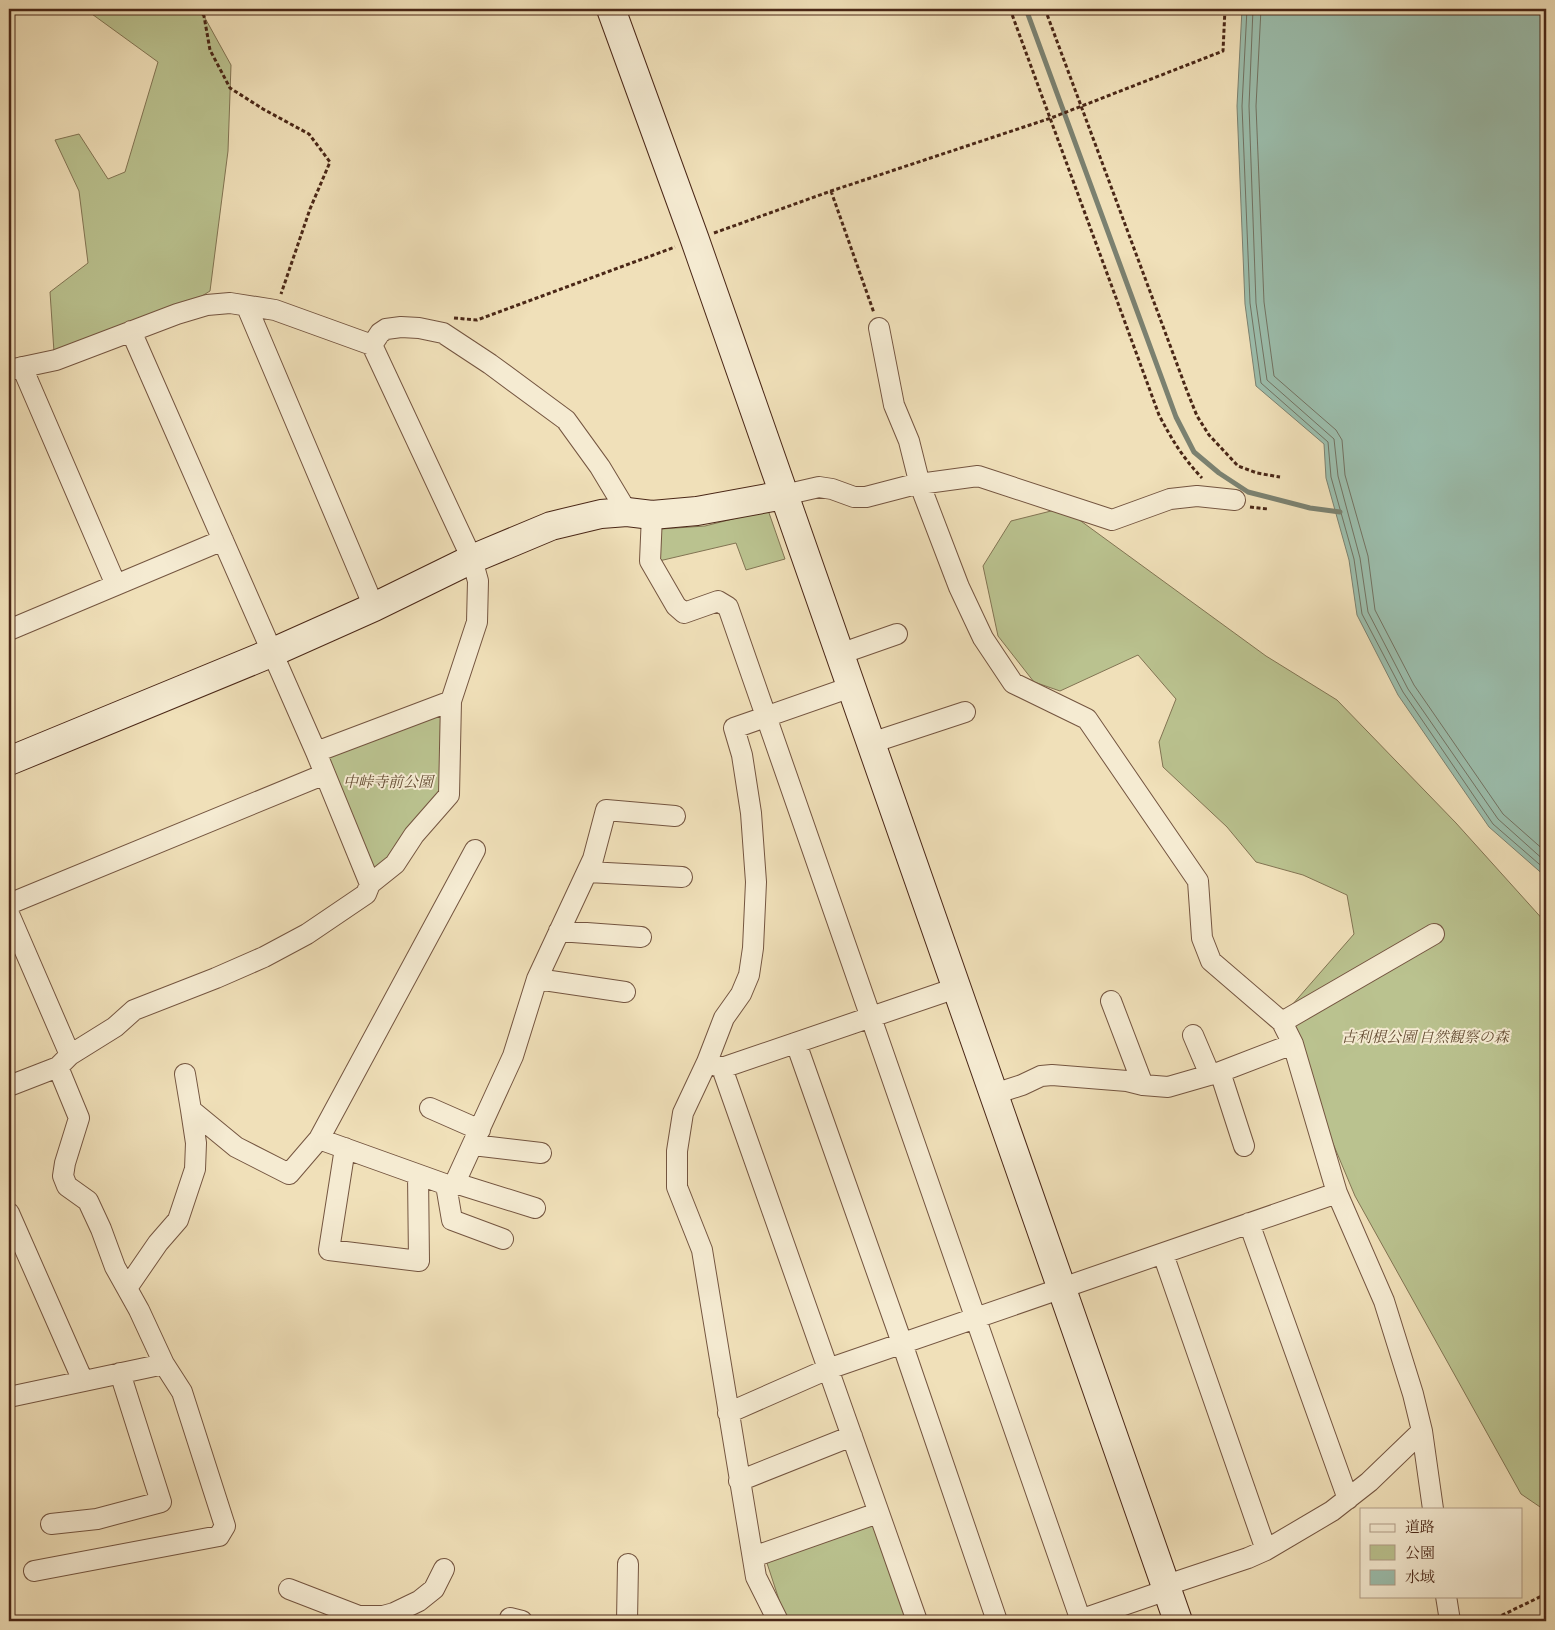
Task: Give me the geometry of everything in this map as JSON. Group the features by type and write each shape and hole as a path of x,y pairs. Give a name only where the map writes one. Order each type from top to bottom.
{"street":[{"path":"611,9 695,240 1178,1621"},
{"path":"9,1086 64,1061 115,1027 134,1010 264,957 307,934 366,894 370,884 395,864 414,835 449,795 451,701 478,622 478,581 472,560 372,345 275,310 230,303 207,305 56,360 15,368 116,585"},
{"path":"247,307 374,607"},
{"path":"372,345 380,332 386,329 401,327 419,328 442,333 490,364 566,420 600,468 639,514 654,571 676,606 684,613 718,601 728,607 1080,1621 1167,1590 1176,1582 1248,1558 1266,1550 1332,1511 1348,1499 1369,1482 1422,1431"},
{"path":"880,328 894,405 910,441 920,485 959,587 983,638 1013,683 1087,719 1198,881 1202,938 1211,961 1282,1022 1293,1044 1338,1193 1384,1301 1422,1431 1434,1508"},
{"path":"132,331 271,653 326,774 370,884"},
{"path":"9,761 271,653 374,607 472,560 552,526 601,514 696,511 819,487 854,496 866,497 920,485 978,476 1112,520 1170,499 1196,496 1234,500"},
{"path":"9,628 222,540"},
{"path":"840,654 897,634"},
{"path":"778,1621 756,1577 702,1250 677,1187 677,1151 683,1113 715,1065 724,1018 741,994 749,975 753,948 756,882 751,812 742,756 734,728 851,687"},
{"path":"316,752 451,701"},
{"path":"871,742 964,712"},
{"path":"9,904 326,774"},
{"path":"503,1239 452,1220 451,1184 476,1137 513,1056 537,979 593,859 606,810 675,816"},
{"path":"191,1110 236,1147 288,1174 319,1139 475,850"},
{"path":"588,872 682,877"},
{"path":"9,914 64,1061 78,1118 65,1163 64,1176 67,1186 88,1201 115,1267 139,1310 164,1364 182,1392 225,1526 219,1536 34,1572"},
{"path":"559,931 641,937"},
{"path":"1282,1022 1434,934"},
{"path":"537,979 625,992"},
{"path":"715,1065 796,1043 956,988"},
{"path":"1111,1001 1143,1085"},
{"path":"1193,1035 1215,1074 1244,1146"},
{"path":"796,1043 902,1343 997,1621"},
{"path":"994,1094 1022,1085 1041,1076 1052,1075 1127,1081 1143,1085 1168,1087 1215,1074 1293,1044"},
{"path":"715,1065 828,1369 917,1621"},
{"path":"127,1288 158,1243 178,1220 195,1169 196,1143 185,1074"},
{"path":"430,1108 476,1137 541,1153"},
{"path":"319,1139 418,1175 535,1208"},
{"path":"345,1148 328,1250 419,1261 418,1175"},
{"path":"728,1413 828,1369 1338,1193"},
{"path":"9,1213 84,1381"},
{"path":"1249,1223 1348,1499"},
{"path":"1163,1254 1266,1550"},
{"path":"9,1397 164,1364"},
{"path":"51,1524 97,1519 161,1502 120,1374"},
{"path":"740,1481 852,1436"},
{"path":"753,1557 878,1513"},
{"path":"627,1621 628,1564"},
{"path":"290,1589 349,1617 359,1616 375,1619 394,1613 419,1601 434,1589 444,1569"},
{"path":"1446,1598 1450,1621"}],"path":[{"path":"199,9 204,16 210,50 230,88 309,134 330,162 310,209 275,310"},
{"path":"1010,9 1159,415 1173,442 1202,478 1243,505 1268,510"},
{"path":"1046,9 1183,382 1198,416 1209,435 1238,466 1257,473 1280,477"},
{"path":"1051,118 1223,51 1225,9"},
{"path":"831,191 880,328"},
{"path":"1490,1621 1546,1594"}],"green space":[{"path":"85,9 200,9 231,65 228,151 210,291 181,309 54,352 50,292 88,263 79,191 55,140 79,134 108,179 125,172 158,62"},
{"name":"古利根公園 自然観察の森","path":"1063,508 1266,656 1337,700 1456,823 1546,923 1546,1511 1521,1494 1355,1196 1324,1122 1285,1013 1354,934 1347,895 1303,875 1256,862 1227,827 1163,767 1159,742 1176,699 1138,655 1060,691 1034,682 998,636 983,566 1011,521"},
{"path":"768,510 785,559 746,570 736,543 659,561 661,529 705,526"},
{"name":"中峠寺前公園","path":"451,701 449,795 370,884 316,752"},
{"path":"878,1513 917,1621 786,1621 764,1554"}],"water":[{"path":"1242,9 1546,9 1546,877 1489,827 1398,695 1357,615 1349,560 1326,478 1324,444 1256,386 1245,304 1237,106"}],"waterway":[{"path":"1026,9 1176,417 1194,452 1219,473 1248,492 1310,508 1340,512"}]}
